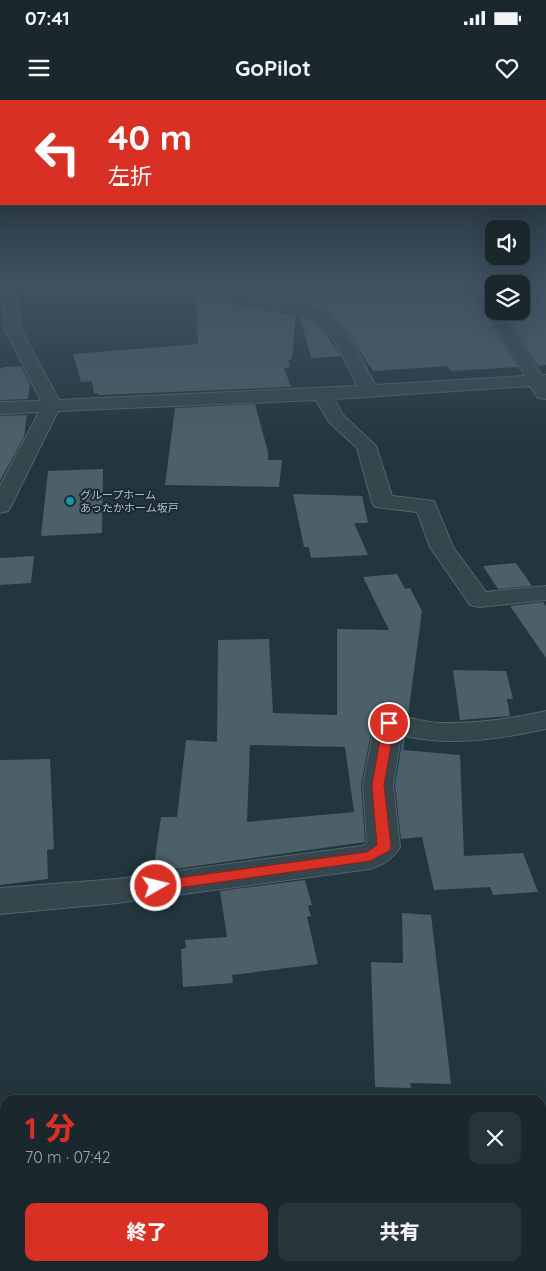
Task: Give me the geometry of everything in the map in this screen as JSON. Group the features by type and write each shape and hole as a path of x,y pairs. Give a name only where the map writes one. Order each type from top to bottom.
{"street":[{"path":"19,341 52,405"},
{"path":"342,341 368,390"},
{"path":"514,341 541,380 546,397"},
{"path":"0,408 322,394 541,380"},
{"path":"322,394 336,418 366,446 384,502 426,506 442,547 479,600 546,593"},
{"path":"0,506 52,405"},
{"path":"0,901 117,891 370,857 384,847 378,785 389,723 419,730 456,732 512,728 546,720"}],"building":[{"path":"198,341 294,341 292,359 288,360 290,367 284,368 291,387 99,395 98,393 94,394 92,381 81,382 73,354 198,344"},
{"path":"306,341 331,341 341,356 311,358"},
{"path":"353,341 502,341 518,367 451,371 448,366 373,371"},
{"path":"522,341 546,341 546,365 538,366"},
{"path":"21,366 30,384 28,399 0,400 0,369"},
{"path":"255,404 268,452 268,460 282,460 279,487 165,485 175,408"},
{"path":"27,415 24,437 0,481 0,416"},
{"name":"グループホーム あったかホーム坂戸","path":"103,469 102,533 41,536 48,471"},
{"path":"293,494 362,496 368,523 354,523 368,555 311,558 309,547 304,547"},
{"path":"34,556 31,583 0,585 0,558"},
{"path":"516,563 532,586 498,589 483,566"},
{"path":"397,574 405,589 410,588 422,611 408,716 379,715 373,723 361,785 365,842 153,872 161,817 177,817 186,740 217,742 218,640 269,639 273,713 337,715 337,629 389,630 363,577","holes":["250,745 345,747 354,812 247,822"]},
{"path":"543,602 546,606 546,658 510,606"},
{"path":"453,670 506,671 513,699 507,699 510,716 460,720"},
{"path":"403,737 405,738 403,750 460,755 464,856 523,853 538,892 493,895 490,887 434,890 422,837 401,839 395,785"},
{"path":"50,759 54,849 47,850 48,879 0,885 0,760"},
{"path":"305,880 312,905 308,906 311,916 307,917 318,964 232,975 233,983 183,987 181,949 186,948 185,940 227,937 220,891"},
{"path":"402,913 431,915 451,1084 410,1083 411,1088 375,1087 371,962 403,963"}],"place":[{"name":"グループホーム あったかホーム坂戸","path":"70,501"}],"route":[{"path":"156,886 370,857 384,847 378,785 389,723"}]}
